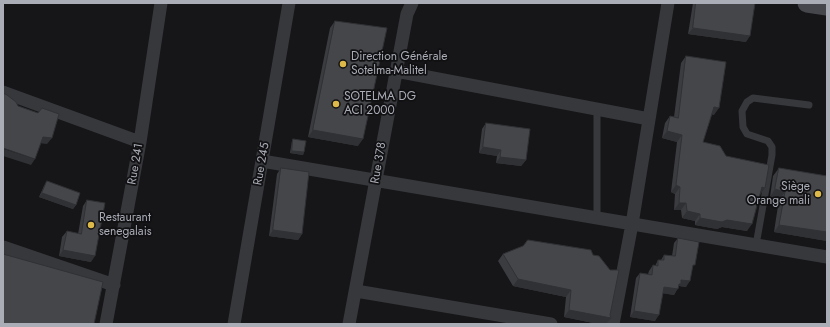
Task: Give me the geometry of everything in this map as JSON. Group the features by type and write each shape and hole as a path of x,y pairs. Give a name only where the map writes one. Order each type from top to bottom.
{"street":[{"name":"Rue 241","path":"106,324 140,142 160,3"},
{"name":"Rue 245","path":"234,324 290,3"},
{"path":"613,324 632,224 668,3"},
{"path":"808,3 827,6"},
{"name":"Rue 378","path":"349,324 407,7"},
{"path":"396,71 649,119"},
{"path":"3,92 140,142"},
{"path":"262,161 827,257"},
{"path":"3,247 114,285"},
{"path":"356,291 551,324"}],"lane":[{"path":"756,245 772,155 772,147 768,141 747,134 743,128 742,111 747,102 753,98 808,105"},
{"path":"597,109 597,218"}],"building":[{"path":"696,3 755,3 750,36 693,28"},
{"path":"335,21 387,28 363,139 313,130"},
{"path":"686,56 726,62 719,108 714,107 703,142 720,146 726,156 769,165 765,188 762,187 752,224 727,220 722,222 700,218 700,214 687,211 686,203 679,203 680,187 676,185 682,135 667,131 670,116 678,118"},
{"path":"3,93 16,102 18,106 38,113 42,108 59,114 52,138 43,137 35,159 3,148"},
{"path":"486,123 530,129 526,160 500,157 501,150 483,147"},
{"path":"293,139 306,141 304,152 292,151"},
{"path":"281,168 309,172 302,234 273,230"},
{"path":"779,168 827,176 827,232 779,225 785,192 775,189"},
{"path":"47,181 80,193 76,205 42,193"},
{"path":"87,200 105,203 95,256 63,250 67,231 81,234"},
{"path":"678,238 699,242 695,265 693,265 690,281 681,280 681,284 679,284 678,289 664,287 659,315 634,311 640,273 652,275 653,265 658,266 658,260 664,260 664,255 675,256"},
{"path":"528,240 591,250 593,255 599,256 610,270 619,270 610,315 611,318 569,310 571,290 518,279 503,254 523,246"},
{"path":"3,254 103,282 94,324 3,324"}],"place":[{"name":"Direction Générale Sotelma-Malitel","path":"343,64"},
{"name":"SOTELMA DG ACI 2000","path":"336,104"},
{"name":"Siège Orange mali","path":"818,194"},
{"name":"Restaurant senegalais","path":"91,225"}]}
